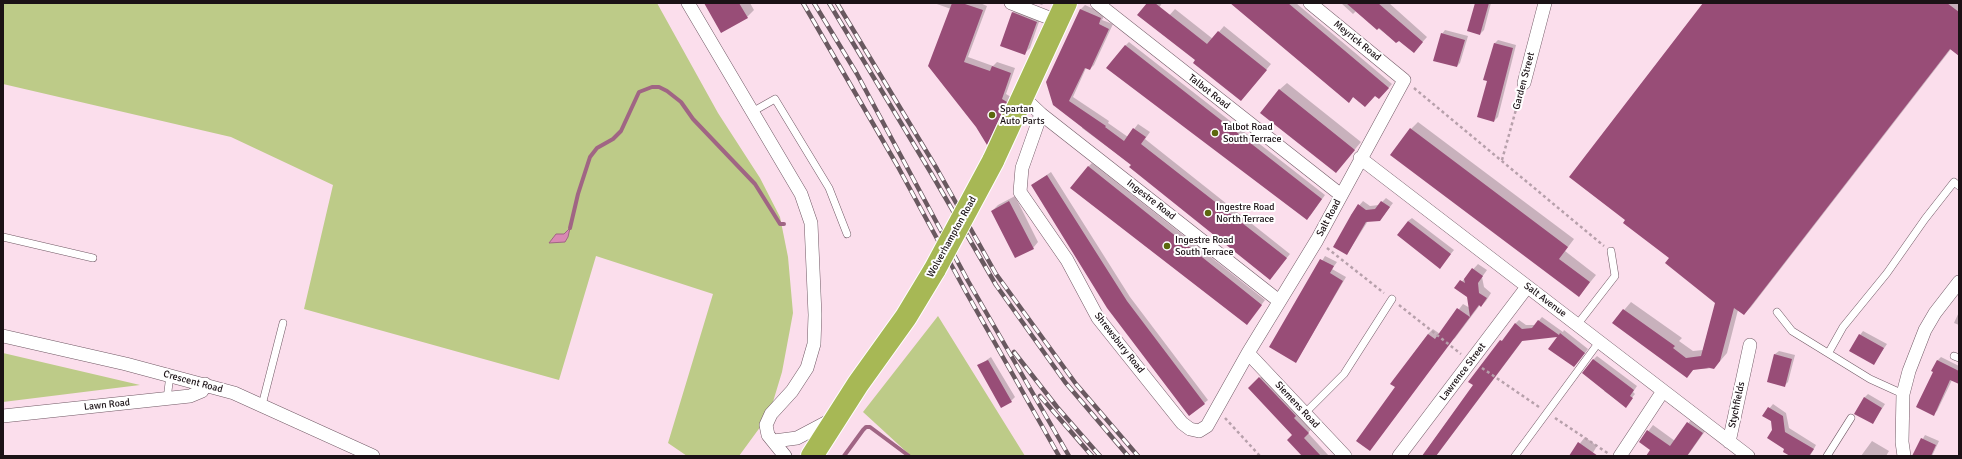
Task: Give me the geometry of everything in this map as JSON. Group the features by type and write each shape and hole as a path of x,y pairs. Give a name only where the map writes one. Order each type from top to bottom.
{"highway":[{"name":"Wolverhampton Road","path":"812,456 836,418 906,317 935,269 993,162 1062,12"}],"street":[{"path":"688,3 801,194 811,223 815,315 814,344 807,368 792,391 771,414 766,425 768,435 785,456"},
{"path":"1012,3 1062,12"},
{"name":"Talbot Road","path":"1097,3 1341,195"},
{"name":"Meyrick Road","path":"1310,3 1404,80"},
{"name":"Garden Street","path":"1524,83 1545,3"},
{"name":"Salt Road","path":"1248,353 1317,240 1360,158 1404,80"},
{"name":"Ingestre Road","path":"1023,97 1041,114 1279,302"},
{"name":"Shrewsbury Road","path":"1041,114 1022,168 1020,192 1067,260 1098,318 1182,422 1190,429 1199,431 1207,426 1248,353"},
{"name":"Salt Avenue","path":"1360,158 1729,442"},
{"path":"1904,456 1902,442 1903,394 1908,371 1925,330 1935,313 1959,282"},
{"name":"Lawrence Street","path":"1399,456 1527,287"},
{"name":"Crescent Road","path":"3,336 170,375 234,393 373,456"},
{"name":"Stychfields","path":"1748,456 1729,442 1750,345"},
{"name":"Siemens Road","path":"1248,353 1345,456"},
{"name":"Lawn Road","path":"3,416 167,399 198,394 202,391 205,384"},
{"path":"1620,456 1663,391"},
{"path":"774,441 797,438 836,418"}],"lane":[{"path":"752,112 775,99 829,188 848,234"},
{"path":"1829,352 1843,327 1887,273 1925,219 1954,182 1959,186"},
{"path":"3,237 93,258"},
{"path":"1577,325 1615,276 1611,251"},
{"path":"1305,413 1344,374 1392,299"},
{"path":"1776,312 1792,332 1829,352 1870,378 1903,394"},
{"path":"262,405 283,323"},
{"path":"1515,456 1599,342"},
{"path":"167,399 170,375"},
{"path":"1827,456 1851,418"}],"path":[{"path":"1404,80 1611,251"},
{"name":"Garden Street","path":"1502,160 1524,83"},
{"path":"1217,408 1260,456"}],"green space":[{"path":"3,3 657,3 718,113 760,178 780,217 788,257 793,313 782,372 769,415 739,456 687,456 668,443 713,294 596,256 559,380 304,309 333,185 231,137 3,84"},
{"path":"938,316 1025,456 911,456 863,412"},
{"path":"3,353 140,385 3,402"}],"shaded area":[{"path":"570,228 565,242 549,243 556,234 564,234"}],"building":[{"path":"704,3 739,3 748,18 721,33"},
{"path":"952,3 962,3 983,10 964,62 990,71 992,66 1011,73 1002,99 1007,102 987,145 976,127 928,66"},
{"path":"1147,3 1155,3 1207,44 1218,31 1267,70 1241,101 1193,63 1195,60 1137,15"},
{"path":"1230,3 1288,3 1389,88 1379,99 1375,96 1365,107 1353,97 1349,103"},
{"path":"1346,3 1378,3 1423,42 1414,53 1399,41 1396,43 1379,28 1377,30"},
{"path":"1475,3 1489,3 1480,35 1467,31"},
{"path":"1703,3 1947,3 1959,12 1959,56 1950,49 1744,315 1734,308 1720,361 1714,369 1706,367 1709,368 1693,370 1687,378 1612,323 1623,309 1675,346 1673,348 1686,358 1701,356 1715,303 1665,263 1669,258 1623,223 1625,220 1569,177"},
{"path":"1080,9 1101,18 1099,24 1109,29 1090,70 1085,68 1069,101 1106,126 1105,127 1124,141 1133,128 1146,137 1141,144 1287,258 1270,280 1129,167 1131,165 1053,105 1046,82"},
{"path":"1012,12 1037,22 1025,55 1000,46"},
{"path":"1441,33 1465,40 1457,67 1433,61"},
{"path":"1494,43 1513,48 1494,122 1477,117 1487,81 1483,80"},
{"name":"Talbot Road South Terrace","path":"1125,45 1322,199 1307,220 1106,68"},
{"path":"1279,89 1355,150 1336,173 1260,113"},
{"path":"1410,128 1568,247 1559,259 1590,282 1579,297 1390,155"},
{"name":"Ingestre Road South Terrace","path":"1088,166 1262,305 1247,325 1070,188"},
{"path":"1047,175 1127,301 1205,404 1189,416 1107,308 1031,185"},
{"path":"1009,201 1034,249 1015,258 991,211"},
{"path":"1381,201 1390,207 1380,221 1366,222 1347,255 1333,247 1358,204 1366,210 1375,209"},
{"path":"1408,221 1451,254 1440,269 1397,235"},
{"path":"1320,259 1334,266 1330,273 1343,281 1296,363 1269,347"},
{"path":"1472,268 1483,276 1478,283 1479,293 1487,298 1481,307 1479,305 1370,451 1356,441 1395,387 1390,384 1428,334 1435,339 1457,308 1470,317 1467,297 1454,288 1460,280 1465,283 1464,279"},
{"path":"1538,320 1559,335 1560,333 1585,353 1574,367 1548,349 1557,337 1522,341 1436,456 1422,456 1473,385 1468,382 1500,340 1502,341 1515,323 1522,329 1532,328"},
{"path":"1859,334 1884,348 1874,365 1849,351"},
{"path":"1774,354 1792,359 1785,387 1767,382"},
{"path":"1593,359 1634,390 1630,396 1633,398 1626,408 1582,373"},
{"path":"988,360 1012,402 1001,408 977,365"},
{"path":"1937,360 1959,371 1959,384 1950,380 1934,416 1916,407 1933,372 1931,371"},
{"path":"1259,377 1296,416 1294,418 1309,433 1304,438 1321,456 1302,456 1287,440 1292,435 1248,388"},
{"path":"1864,397 1882,408 1873,424 1854,414"},
{"path":"1768,407 1783,416 1785,432 1814,449 1809,456 1790,456 1783,452 1784,449 1767,438 1772,430 1771,421 1762,416"},
{"path":"1687,422 1703,433 1687,456 1646,456 1650,450 1639,442 1647,430 1670,446"},
{"path":"1921,438 1936,445 1931,456 1912,456"},
{"path":"1578,442 1598,456 1569,456"}],"waterway":[{"path":"570,228 578,194 590,157 597,148 613,139 621,131 639,92 652,87 659,87 667,91 681,102 693,119 755,184 780,224 784,224"},
{"path":"844,456 866,427 870,427 909,456"}],"railway":[{"path":"803,3 897,165 966,292 1059,456"},
{"path":"814,3 857,74 968,281 1069,456"},
{"path":"829,3 996,285 1065,382 1128,456"},
{"path":"837,3 937,169 996,274 1076,384 1138,456"},
{"path":"1014,352 1057,407 1100,456"},
{"path":"1040,396 1092,456"}],"place":[{"name":"Spartan Auto Parts","path":"992,115"},
{"name":"Talbot Road South Terrace","path":"1215,133"},
{"name":"Ingestre Road North Terrace","path":"1208,213"},
{"name":"Ingestre Road South Terrace","path":"1167,246"}]}
